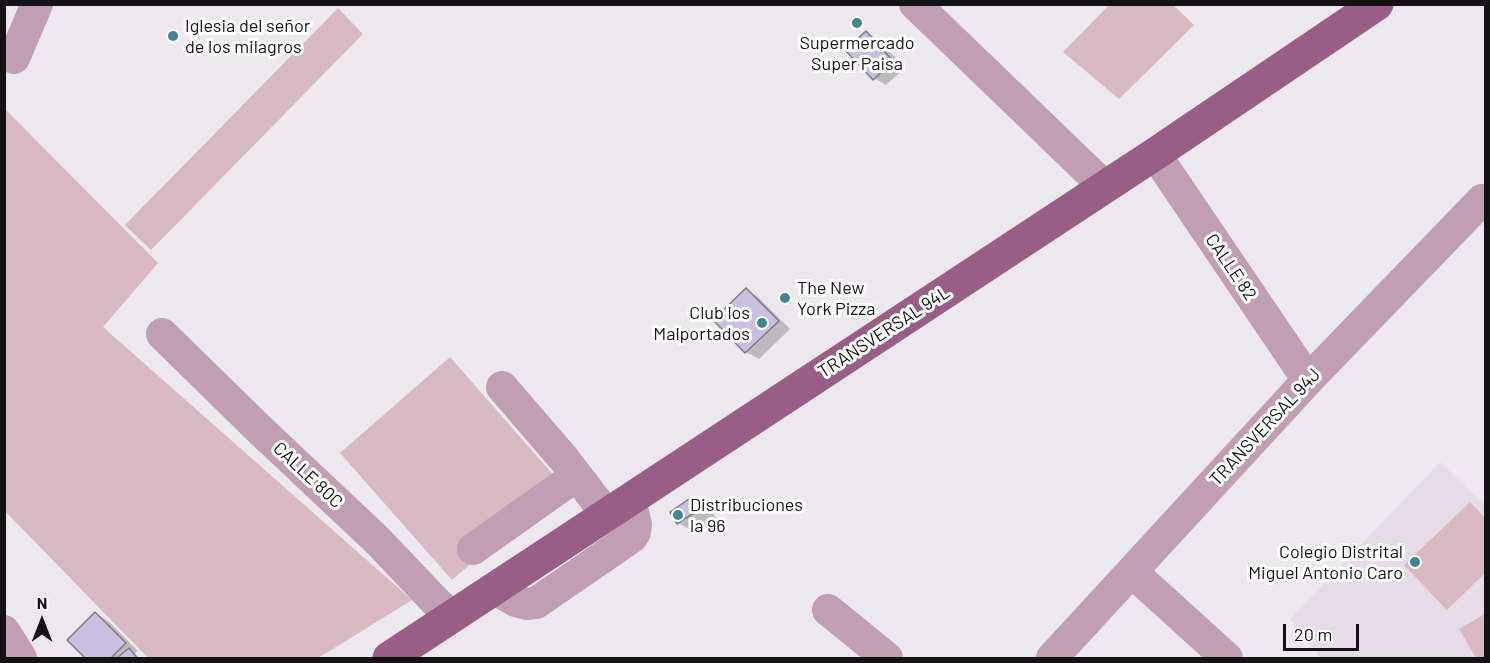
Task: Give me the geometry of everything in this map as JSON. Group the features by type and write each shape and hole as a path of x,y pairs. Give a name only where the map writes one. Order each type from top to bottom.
{"main road":[{"name":"TRANSVERSAL 94L","path":"389,658 1155,154 1377,4"}],"street":[{"path":"14,58 37,4"},
{"path":"915,4 1105,186"},
{"name":"CALLE 82","path":"1155,154 1308,380"},
{"name":"TRANSVERSAL 94J","path":"1052,658 1308,380 1482,200"},
{"name":"CALLE 80C","path":"162,334 378,541 452,617"},
{"path":"502,387 576,476 618,508"},
{"path":"473,549 576,476"},
{"path":"1132,572 1227,658"},
{"path":"828,610 887,658"},
{"path":"4,631 21,658"}],"shaded area":[{"path":"1109,5 1173,5 1194,25 1119,99 1063,52"},
{"path":"338,8 363,34 151,250 125,225"},
{"path":"5,109 158,263 103,327 412,600 318,658 148,658 5,511"},
{"path":"450,357 562,485 452,580 340,453"},
{"name":"Colegio Distrital Miguel Antonio Caro","path":"1440,462 1485,505 1485,658 1321,658 1290,619"},
{"path":"1470,502 1485,518 1485,573 1447,610 1404,565"},
{"path":"1485,614 1485,658 1476,658 1459,629"}],"building":[{"path":"866,31 893,61 873,80 845,50"},
{"path":"746,288 779,321 745,353 713,320"},
{"path":"692,497 700,509 677,524 670,512"},
{"path":"95,612 126,643 111,658 85,658 67,640"},
{"path":"129,648 137,658 118,657"}],"place":[{"name":"Supermercado Super Paisa","path":"857,23"},
{"name":"Iglesia del señor de los milagros","path":"173,36"},
{"name":"The New York Pizza","path":"785,298"},
{"name":"Club los Malportados","path":"762,323"},
{"name":"Distribuciones la 96","path":"678,515"},
{"name":"Colegio Distrital Miguel Antonio Caro","path":"1415,562"}]}
